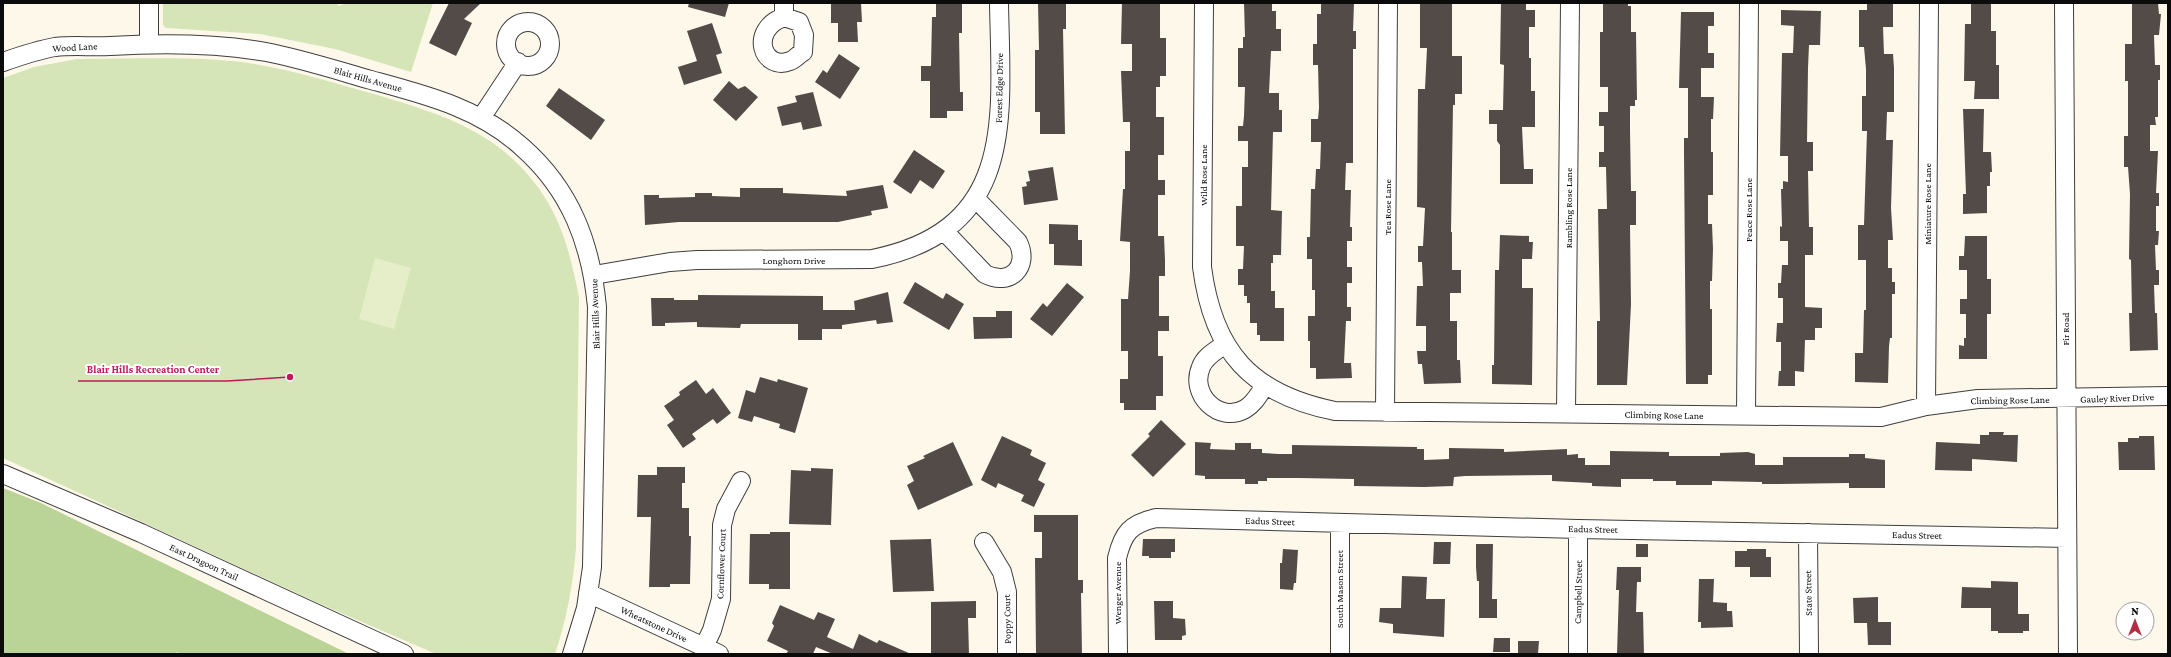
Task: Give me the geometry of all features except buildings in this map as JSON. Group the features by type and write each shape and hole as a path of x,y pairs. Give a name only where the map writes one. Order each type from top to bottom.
{"street":[{"path":"149,3 149,43"},
{"name":"Forest Edge Drive","path":"975,198 989,172 998,134 1000,107 999,3"},
{"name":"Wild Rose Lane","path":"1204,3 1202,267 1206,294 1213,319 1225,344 1239,362 1265,385"},
{"name":"Tea Rose Lane","path":"1385,412 1388,3"},
{"name":"Rambling Rose Lane","path":"1566,413 1570,3"},
{"name":"Peace Rose Lane","path":"1746,416 1749,3"},
{"name":"Miniature Rose Lane","path":"1926,406 1929,3"},
{"name":"Fir Road","path":"2064,3 2068,654"},
{"name":"Wood Lane","path":"3,62 29,53 57,47 149,43"},
{"name":"Blair Hills Avenue","path":"149,43 239,48 303,60 438,98 460,106 504,131 523,148 554,183 567,202 579,227 594,275 597,307 594,540 588,593 580,631 572,654"},
{"path":"482,118 518,62"},
{"path":"944,232 985,274 993,278 1001,279 1014,274 1020,267 1022,258 1022,250 1018,242 975,198"},
{"name":"Longhorn Drive","path":"594,275 670,262 697,260 872,259 891,255 919,245 944,232 963,214 975,198"},
{"path":"1225,344 1208,356 1201,367 1198,377 1199,389 1204,400 1212,408 1221,412 1233,413 1244,410 1254,403 1265,385"},
{"name":"Climbing Rose Lane","path":"1265,385 1284,396 1309,405 1335,411 1385,412 1881,418 1926,406 1978,399 2066,399"},
{"name":"Gauley River Drive","path":"2066,399 2168,396"},
{"name":"East Dragoon Trail","path":"3,474 141,533 404,654"},
{"name":"Cornflower Court","path":"711,650 712,630 720,599 722,526 726,509 741,481"},
{"name":"Eadus Street","path":"1125,534 1141,522 1156,518 1578,529 2067,538"},
{"name":"South Mason Street","path":"1340,523 1340,654"},
{"name":"Campbell Street","path":"1578,529 1578,654"},
{"name":"State Street","path":"1808,533 1809,654"},
{"name":"Wenger Avenue","path":"1118,654 1117,558 1125,534"},
{"name":"Poppy Court","path":"984,542 1002,572 1007,592 1007,654"},
{"name":"Wheatstone Drive","path":"588,593 711,650"}],"green space":[{"path":"163,3 338,3 338,6 347,3 433,3 411,72 335,49 260,34 166,28 163,25"},
{"path":"166,58 219,60 278,68 317,78 413,106 451,120 484,137 501,149 531,178 546,199 559,225 573,267 579,297 576,548 569,601 555,654 436,654 318,603 3,458 3,78 34,67 77,59"},
{"path":"375,258 411,268 394,329 359,319"},
{"path":"3,488 41,503 349,654 179,654 178,652 174,654 3,654"}],"place":[{"name":"Blair Hills Recreation Center","path":"290,377"}]}
